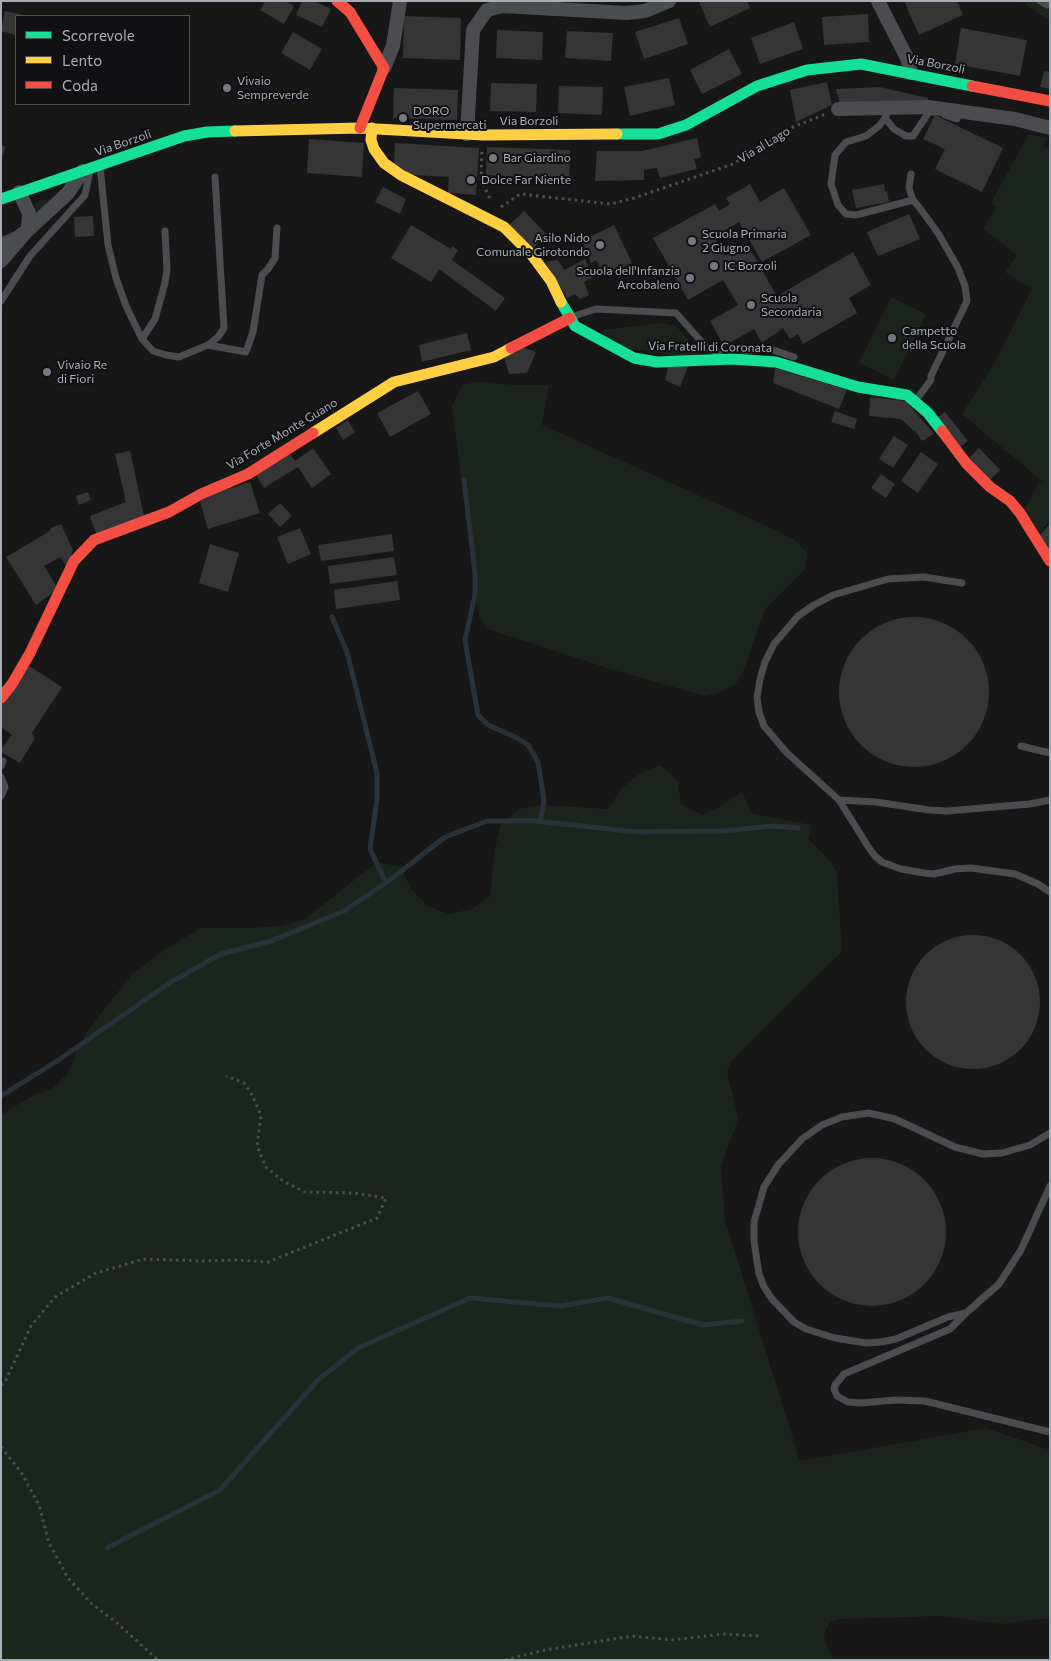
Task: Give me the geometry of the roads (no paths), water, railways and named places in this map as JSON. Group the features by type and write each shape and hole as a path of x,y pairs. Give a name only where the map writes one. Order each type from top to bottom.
{"street":[{"path":"337,1 350,12 384,68"},
{"path":"366,128 384,68 393,46 400,1"},
{"path":"466,134 473,30 487,10 503,6 628,13 645,11 669,1"},
{"path":"878,1 907,58 912,73"},
{"name":"Via Borzoli","path":"1,199 184,136 206,132 366,128 466,134 658,134 686,124 757,86 807,70 861,64 1050,101"},
{"path":"838,109 887,113 928,107 1015,119 1050,128"},
{"name":"Via Fratelli di Coronata","path":"366,128 374,149 384,164 401,175 492,216 531,254 551,281 575,326 634,358 657,362 732,359 776,362 858,387 907,395 928,413 966,463 990,487 1010,501 1020,513 1050,560"},
{"path":"1,261 28,230 68,193 91,168"},
{"path":"20,192 29,213 28,230"},
{"path":"1,244 17,238 28,230"},
{"name":"Via Forte Monte Guano","path":"1,698 12,684 30,653 74,561 94,540 169,512 201,494 248,474 394,382 494,357 570,318"}],"lane":[{"path":"887,113 894,129 906,136 913,136 929,112 937,112 957,119"},
{"path":"887,113 879,126 866,136 846,142 835,155 831,184 838,205 846,214 856,215 913,200"},
{"path":"1,301 30,256 85,195 91,168"},
{"path":"91,168 116,278 126,306 142,340 153,351 179,357 208,345 218,337 224,328 215,177"},
{"path":"911,174 910,188 913,200 938,233 958,268 965,286 967,301 931,376 931,380 915,401"},
{"path":"208,345 246,352 254,332 262,274 268,269 275,258 277,228"},
{"path":"142,340 155,319 165,283 167,270 165,231"},
{"name":"Via Fratelli di Coronata","path":"570,318 596,309 676,313 706,347 717,354 770,349 794,357"},
{"path":"962,583 924,576 874,583 833,595 798,616 774,644 765,662 757,698 759,712 764,726 803,768 840,800 862,839 875,856 891,866 934,874 964,868 998,871 1021,876 1050,892"},
{"path":"1021,746 1050,752"},
{"path":"1,777 5,787 1,796"},
{"path":"840,800 876,802 947,812 1030,804 1050,800"},
{"path":"966,1312 948,1317 896,1339 866,1343 835,1338 806,1329 794,1322 772,1299 764,1288 759,1274 754,1241 754,1222 764,1187 778,1165 802,1139 822,1125 842,1118 869,1113 895,1119 955,1147 982,1154 1002,1153 1030,1145 1050,1133"},
{"path":"1050,1186 1021,1250 999,1284 966,1312 950,1329 844,1374 834,1389 837,1396 848,1402 924,1401 1050,1432"}],"waterway":[{"path":"464,480 475,573 475,595 465,640 478,715 488,725 528,745 538,762 544,801 540,822"},
{"path":"332,617 347,652 377,773 377,799 370,849 386,883"},
{"path":"1,1096 57,1061 171,982 221,954 271,941 344,911 386,883 445,837 487,821 536,821 637,832 722,831 773,826 798,828"},
{"path":"107,1548 220,1490 318,1380 358,1348 470,1298 560,1306 608,1298 703,1325 742,1321"}],"place":[{"name":"Vivaio Sempreverde","path":"227,88"},
{"name":"DORO Supermercati","path":"403,118"},
{"name":"Bar Giardino","path":"493,158"},
{"name":"Dolce Far Niente","path":"471,180"},
{"name":"Scuola Primaria 2 Giugno","path":"692,241"},
{"name":"Asilo Nido Comunale Girotondo","path":"600,245"},
{"name":"IC Borzoli","path":"714,266"},
{"name":"Scuola dell'Infanzia Arcobaleno","path":"690,278"},
{"name":"Scuola Secondaria","path":"751,305"},
{"name":"Campetto della Scuola","path":"892,338"},
{"name":"Vivaio Re di Fiori","path":"47,372"}]}
